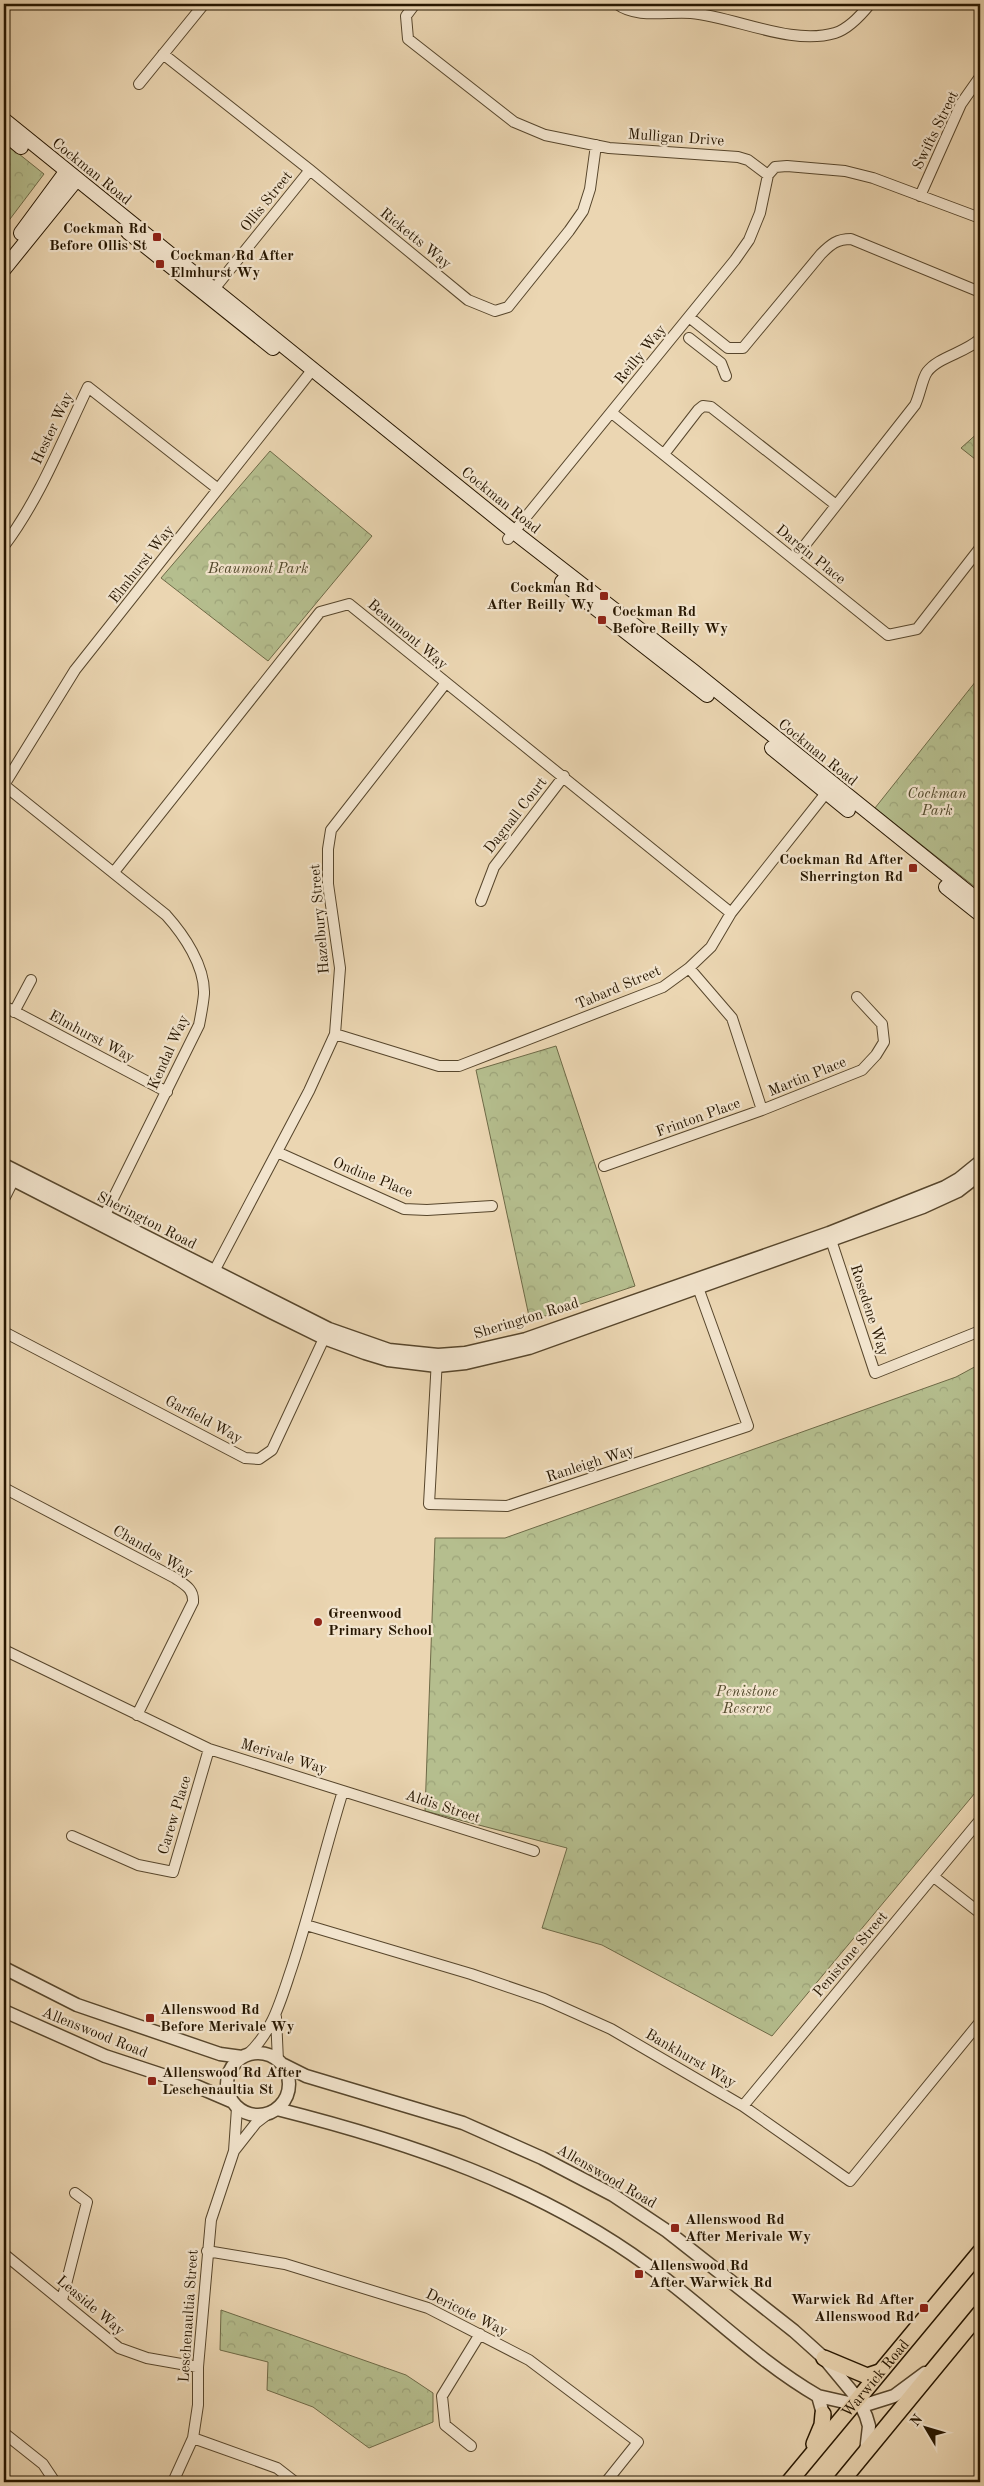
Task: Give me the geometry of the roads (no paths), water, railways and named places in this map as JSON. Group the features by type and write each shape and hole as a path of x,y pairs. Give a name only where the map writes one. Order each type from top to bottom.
{"main road":[{"name":"Cockman Road","path":"4,120 68,179"},
{"name":"Cockman Road","path":"4,133 68,179 211,292 511,535 693,672 980,914"},
{"path":"4,256 68,179"},
{"path":"4,269 68,179"},
{"name":"Cockman Road","path":"830,789 980,902"},
{"name":"Warwick Road","path":"788,2482 857,2404 880,2372 980,2252"},
{"path":"841,2482 980,2313"},
{"path":"824,2358 867,2376 880,2372"},
{"path":"802,2465 818,2436 823,2414"}],"street":[{"path":"139,84 204,4"},
{"name":"Mulligan Drive","path":"415,4 406,16 408,39 514,122 545,135 596,145 738,157 748,160 768,175"},
{"path":"617,4 627,12 690,8 806,37 836,32 861,15 870,4"},
{"name":"Ricketts Way","path":"163,54 310,170 468,300 494,311 508,307 569,231 583,210 590,189 596,145"},
{"name":"Swifts Street","path":"920,196 961,104 980,78"},
{"path":"768,175 775,167 787,166 845,171 873,178 980,218"},
{"name":"Ollis Street","path":"211,292 310,170"},
{"name":"Reilly Way","path":"511,535 736,260 749,240 760,213 768,175"},
{"path":"689,317 728,348 743,348 831,244 842,239 851,239 980,292"},
{"path":"689,338 721,363 726,376"},
{"path":"794,559 920,397 926,372 940,362 970,348 980,339"},
{"name":"Elmhurst Way","path":"4,785 75,670 311,372"},
{"name":"Hester Way","path":"4,546 18,527 42,485 88,387 218,489"},
{"path":"664,454 702,406 711,407 836,505"},
{"name":"Dargin Place","path":"612,413 888,635 917,630 980,548"},
{"name":"Beaumont Way","path":"114,872 320,612 349,604 445,684 564,776 731,913"},
{"name":"Hazelbury Street","path":"211,1277 309,1091 334,1034 340,968 328,884 328,849 331,830 445,684"},
{"name":"Dagnall Court","path":"481,901 494,868 564,776"},
{"name":"Kendal Way","path":"4,785 114,872 178,928 197,962 204,992 199,1025 103,1220"},
{"name":"Tabard Street","path":"334,1034 439,1066 459,1066 663,987 689,968 711,947 731,913 830,789"},
{"name":"Frinton Place","path":"604,1166 762,1110 732,1018 689,968"},
{"path":"14,1012 31,980"},
{"name":"Martin Place","path":"762,1110 862,1070 876,1055 884,1042 882,1024 857,996"},
{"name":"Elmhurst Way","path":"4,1006 167,1092"},
{"name":"Ondine Place","path":"277,1152 404,1209 427,1210 492,1206"},
{"name":"Sherington Road","path":"830,1237 945,1187 959,1179 980,1162"},
{"name":"Sherington Road","path":"4,1165 11,1176 103,1220 172,1260 326,1333 388,1360 494,1357 529,1348 696,1283 946,1198 980,1174"},
{"path":"4,1198 11,1176"},
{"name":"Rosedene Way","path":"830,1237 875,1373 980,1330"},
{"name":"Ranleigh Way","path":"437,1360 429,1504 507,1506 748,1426 696,1283"},
{"name":"Garfield Way","path":"4,1332 245,1458 258,1459 272,1450 326,1333"},
{"name":"Chandos Way","path":"4,1488 174,1578 188,1587 193,1594 193,1602 137,1715"},
{"name":"Merivale Way","path":"5,1655 210,1749 343,1791"},
{"name":"Carew Place","path":"72,1836 138,1865 173,1872 210,1749"},
{"path":"343,1791 306,1925 276,2016 262,2039 233,2065 227,2077 226,2089 234,2105 252,2116 273,2111 369,2134 440,2157 509,2185 567,2214 647,2264 779,2370 818,2396 857,2404 894,2396 936,2367"},
{"name":"Aldis Street","path":"343,1791 534,1851"},
{"name":"Penistone Street","path":"743,2106 980,1820"},
{"path":"934,1876 980,1913"},
{"name":"Bankhurst Way","path":"306,1925 471,1974 544,1999 611,2029 743,2106 850,2182 980,2022"},
{"name":"Allenswood Road","path":"4,1968 77,2005 220,2054 245,2056"},
{"name":"Allenswood Road","path":"4,2011 105,2056 203,2088 234,2105"},
{"path":"276,2016 280,2063"},
{"path":"245,2056 265,2054 280,2063 287,2074 289,2086 284,2100 273,2111"},
{"name":"Allenswood Road","path":"280,2063 306,2076 463,2123 542,2158 613,2195 667,2231 794,2331 824,2358 857,2404 869,2426 866,2453"},
{"name":"Leschenaultia Street","path":"234,2105 234,2151"},
{"name":"Leschenaultia Street","path":"173,2482 194,2438 198,2405 198,2367 210,2220 234,2151 256,2123 273,2111"},
{"path":"62,2300 87,2202 75,2193"},
{"name":"Dericote Way","path":"207,2251 285,2264 378,2291 428,2308 529,2360 638,2442 606,2482"},
{"name":"Leaside Way","path":"4,2254 119,2348 147,2358 198,2367"},
{"path":"471,2446 445,2425 442,2396 480,2334"},
{"path":"818,2396 823,2414"},
{"path":"4,2433 43,2464 55,2482"},
{"path":"194,2438 277,2468 296,2482"}],"place":[{"name":"Cockman Rd Before Ollis St","path":"157,237"},
{"name":"Cockman Rd After Elmhurst Wy","path":"160,264"},
{"name":"Cockman Rd After Reilly Wy","path":"604,596"},
{"name":"Cockman Rd Before Reilly Wy","path":"602,620"},
{"name":"Cockman Rd After Sherrington Rd","path":"913,868"},
{"name":"Greenwood Primary School","path":"318,1622"},
{"name":"Allenswood Rd Before Merivale Wy","path":"150,2018"},
{"name":"Allenswood Rd After Leschenaultia St","path":"152,2081"},
{"name":"Allenswood Rd After Merivale Wy","path":"675,2228"},
{"name":"Allenswood Rd After Warwick Rd","path":"639,2274"},
{"name":"Warwick Rd After Allenswood Rd","path":"924,2308"}],"park label":[{"name":"Beaumont Park","path":"258,568"},
{"name":"Cockman Park","path":"937,802"},
{"name":"Penistone Reserve","path":"747,1700"}]}
